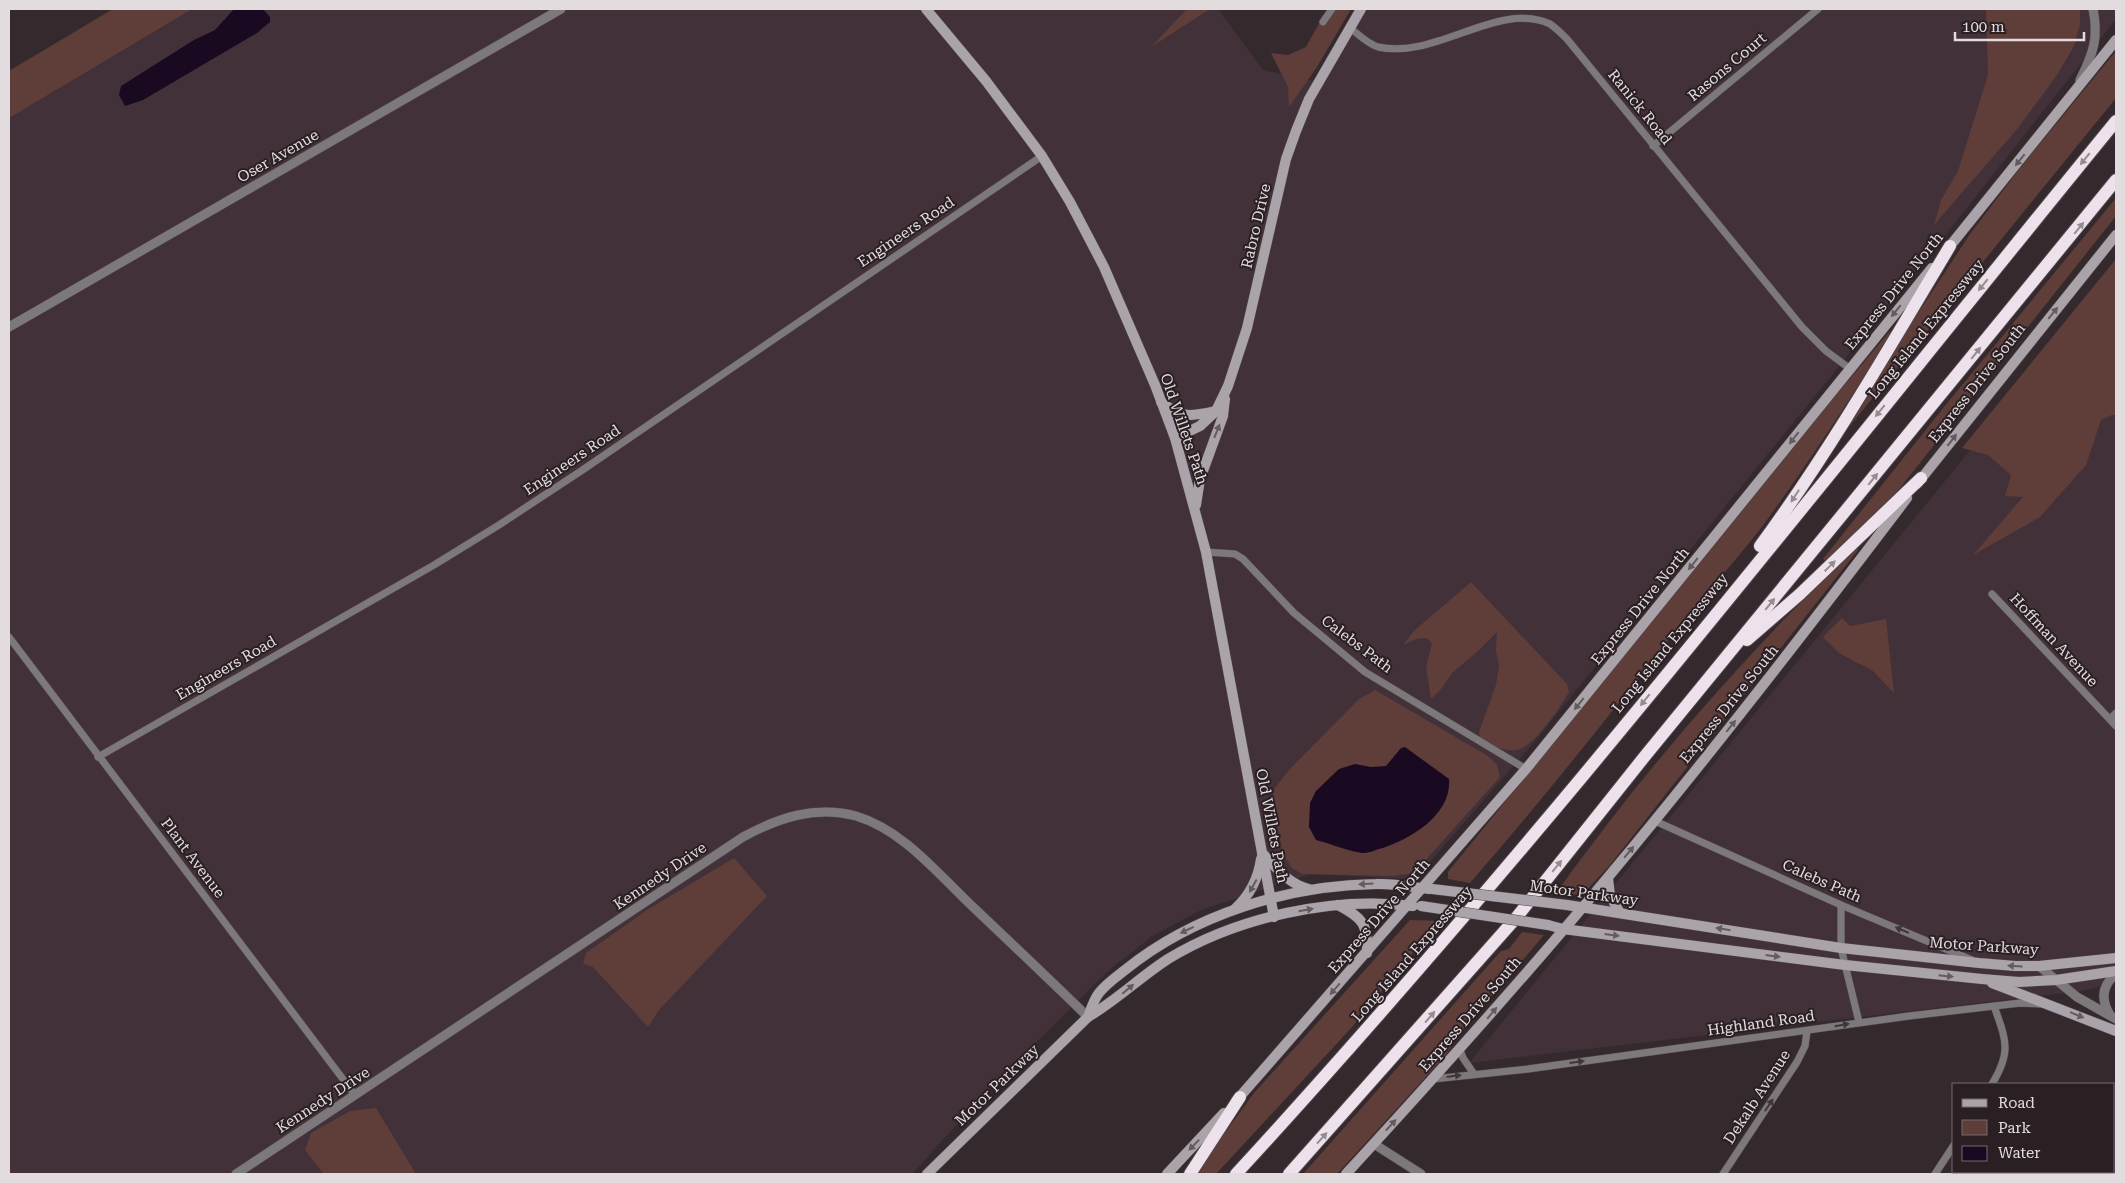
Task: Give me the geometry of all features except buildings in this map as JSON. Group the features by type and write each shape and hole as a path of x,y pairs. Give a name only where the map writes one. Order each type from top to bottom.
{"highway":[{"name":"Long Island Expressway","path":"1236,1174 1316,1087 1486,892 1667,673 2116,121"},
{"path":"1289,1174 1516,918 2116,180"},
{"path":"1667,673 1780,518 1895,338 1950,246"},
{"path":"1728,656 1800,594 1921,478"},
{"path":"1190,1174 1240,1097"}],"main road":[{"name":"Old Willets Path","path":"926,9 986,81 1042,156 1089,235 1161,401 1175,438 1206,552 1274,916"},
{"name":"Rabro Drive","path":"1175,438 1200,426 1216,411 1228,386 1252,309 1286,159 1309,98 1361,9"},
{"name":"Express Drive North","path":"1167,1174 1240,1097 1409,905 1428,889 2116,40"},
{"name":"Express Drive South","path":"1346,1174 1460,1050 1608,878 1780,665 1921,478 2116,235"},
{"path":"1196,511 1200,479 1222,416 1228,386"},
{"path":"1161,401 1173,411 1184,415 1197,415 1216,411"},
{"path":"1262,853 1284,877 1298,886 1312,890"},
{"path":"1232,912 1249,894 1258,877 1262,853"},
{"path":"1608,878 1610,896 1620,912"},
{"name":"Motor Parkway","path":"1088,1017 1098,994 1141,956 1180,933 1271,899 1312,890 1375,884 1397,884 1582,907 1841,948 1979,963 2039,966 2116,958"},
{"name":"Motor Parkway","path":"927,1174 1088,1017 1109,1005 1147,973 1170,958 1202,942 1250,923 1274,916 1338,905 1358,902 1421,906 1548,925 1563,929 1845,965 1982,979 2019,982 2056,980 2116,972"},
{"path":"1338,905 1356,914 1366,928 1367,953"},
{"path":"1982,979 2116,1031"}],"street":[{"name":"Oser Avenue","path":"9,328 561,9"},
{"path":"1323,22 1332,9"},
{"name":"Rasons Court","path":"1653,146 1818,9"},
{"path":"2072,96 2095,48 2096,26 2093,9"},
{"name":"Ranick Road","path":"1350,28 1377,47 1397,48 1420,46 1500,14 1518,12 1535,16 1550,23 1567,39 1802,327 1826,351 1849,368"},
{"name":"Engineers Road","path":"98,757 434,565 499,525 1042,156"},
{"name":"Calebs Path","path":"1206,552 1235,554 1243,559 1294,613 1363,670 1526,769"},
{"name":"Hoffman Avenue","path":"1992,594 2116,726"},
{"name":"Plant Avenue","path":"9,637 98,757 356,1095"},
{"path":"2110,719 2116,712"},
{"name":"Kennedy Drive","path":"236,1174 743,837 788,816 811,812 832,812 856,816 896,836 1088,1017"},
{"name":"Calebs Path","path":"1654,821 1841,905 1979,963"},
{"path":"1841,905 1841,948 1859,1022"},
{"path":"2039,966 2077,997 2114,1018"},
{"path":"2114,1018 2104,1005 2104,995 2108,982 2116,972"},
{"name":"Highland Road","path":"1433,1079 1807,1031 1859,1022 2020,1003 2052,1005"},
{"path":"1992,1083 2006,1052 2004,1033 1994,1006"},
{"name":"Dekalb Avenue","path":"1723,1174 1798,1062 1805,1046 1807,1031"},
{"path":"1460,1050 1474,1074"},
{"path":"1374,1144 1420,1174"},
{"path":"1935,1174 1952,1148"}],"shaded area":[{"path":"144,9 1218,9 1263,70 1322,83 1366,9 2116,9 2116,19 1939,243 1530,747 1415,879 1311,874 1201,910 1151,937 1109,970 987,1091 912,1174 9,1174 9,84"},
{"path":"2116,272 2116,983 2081,991 1469,1063"}],"green space":[{"path":"113,9 192,9 9,118 9,71"},
{"path":"1187,9 1210,9 1151,47"},
{"path":"1327,9 1351,9 1317,67 1289,107 1288,87 1271,53 1288,55 1306,47"},
{"path":"1986,9 2080,9 2080,24 2074,46 2057,75 2018,128 1934,225 1941,200 1958,171 1988,75"},
{"path":"2116,51 2116,98 1832,448 1831,446 1970,234 2024,163"},
{"path":"2116,198 2116,216 1896,493 1826,561 1823,559 1944,407"},
{"path":"2116,259 2116,415 2101,420 2086,465 2040,517 1973,555 2023,497 2005,496 2011,475 1988,455 1962,448"},
{"path":"1890,331 1892,333 1833,424 1752,540 1686,618 1553,785 1470,883 1448,879 1448,872 1820,414"},
{"path":"1856,548 1858,550 1610,865 1582,895 1556,893 1625,802 1698,713 1775,629"},
{"path":"1471,582 1567,684 1569,692 1560,707 1539,734 1524,747 1517,750 1503,749 1480,738 1479,732 1496,685 1499,666 1496,651 1497,632 1452,673 1431,699 1426,666 1432,644 1427,638 1416,639 1403,645 1414,631"},
{"path":"1842,618 1850,626 1886,619 1894,693 1873,671 1839,653 1823,637"},
{"path":"1375,690 1488,756 1497,765 1500,777 1414,873 1393,876 1302,874 1292,868 1283,854 1272,800 1275,788 1289,770 1359,699"},
{"path":"734,858 767,896 659,1010 648,1027 593,967 583,964 586,953 647,910"},
{"path":"1410,920 1439,921 1353,1026 1216,1174 1195,1174 1254,1093"},
{"path":"1522,932 1544,935 1459,1035 1445,1056 1337,1174 1303,1174 1501,951 1509,949"},
{"path":"376,1108 416,1174 324,1174 305,1150 311,1133 350,1111"}],"water":[{"path":"234,9 263,9 270,17 270,22 257,33 143,100 125,106 119,95 121,86 194,40 215,30"},
{"path":"1405,747 1449,779 1448,792 1437,814 1428,823 1406,838 1369,852 1354,851 1316,840 1309,827 1310,803 1316,791 1339,769 1355,764 1371,767 1386,766 1401,748"}]}
